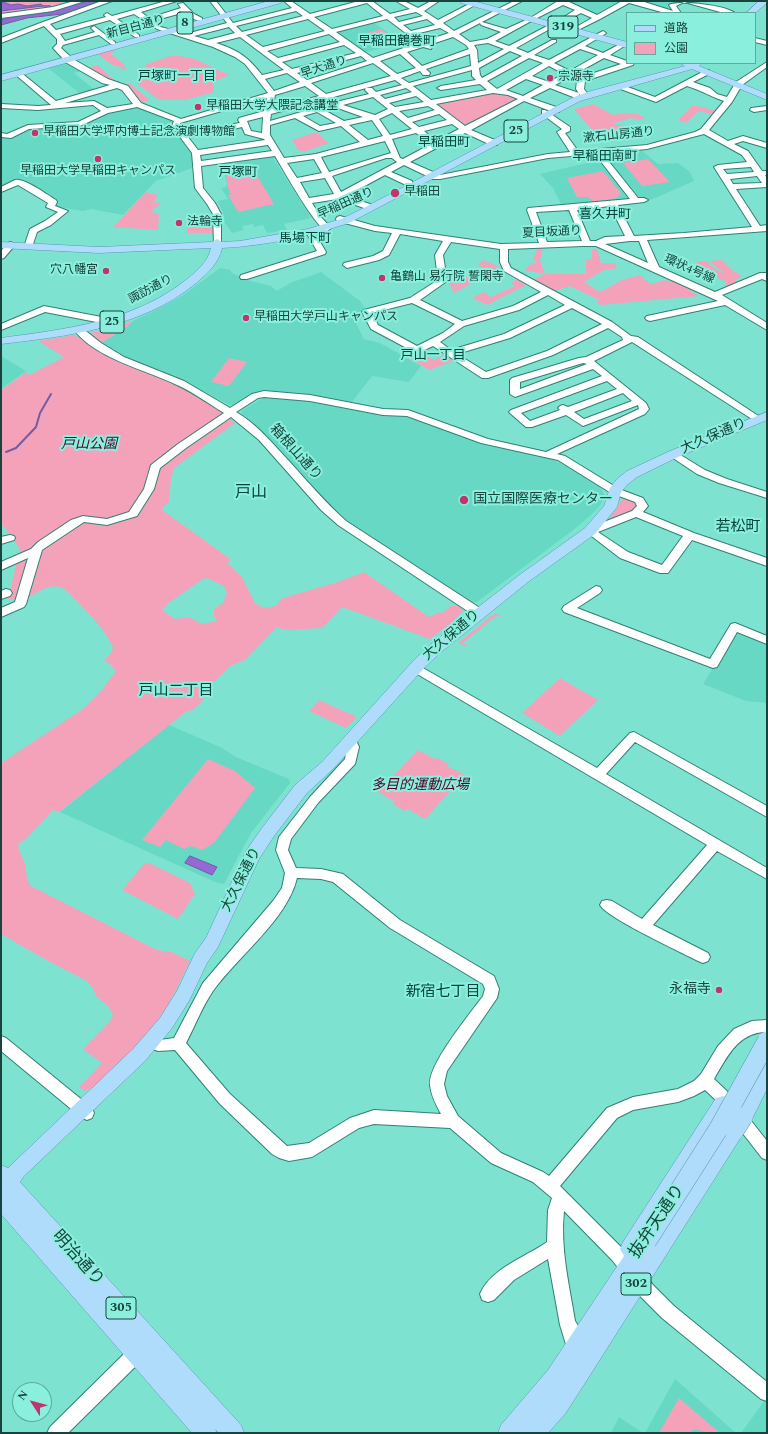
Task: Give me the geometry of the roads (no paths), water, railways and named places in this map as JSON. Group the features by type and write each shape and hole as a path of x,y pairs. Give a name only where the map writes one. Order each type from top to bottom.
{"main road":[{"name":"新目白通り","path":"1,74 168,30 265,1"},
{"name":"新目白通り","path":"1,78 137,36 168,30 200,19 278,1"},
{"name":"319","path":"474,2 601,35"},
{"path":"751,12 763,2"},
{"path":"756,12 763,2"},
{"name":"319","path":"556,24 580,27 626,43"},
{"path":"690,64 738,86 767,96"},
{"name":"早稲田通り","path":"550,111 582,97 690,64"},
{"name":"早稲田通り","path":"4,244 100,247 252,242 310,232 342,220 492,142 580,94 622,84"},
{"name":"早稲田通り","path":"342,220 409,183 430,174"},
{"name":"早稲田通り","path":"4,244 99,250 240,241 326,226"},
{"name":"諏訪通り","path":"1,340 79,330 112,322 155,304 187,285 206,268 216,254 217,243"},
{"name":"大久保通り","path":"3,1187 22,1175 139,1055 166,1023 184,996 201,958 212,942 252,856 268,832 301,789 327,766 351,741 416,668 435,649 479,613 590,530 610,507 615,491 622,482 632,474 674,454 762,417"},
{"name":"大久保通り","path":"84,1111 158,1046 173,1027 193,995 211,955 212,942"},
{"name":"抜弁天通り","path":"534,1433 557,1406 585,1365 633,1274 646,1241 719,1128 767,1041"},
{"name":"抜弁天通り","path":"509,1433 546,1390 575,1346 633,1274 738,1124 766,1076"},
{"path":"633,1274 629,1250 725,1099"},
{"name":"明治通り","path":"3,1187 136,1354 206,1433"},
{"name":"明治通り","path":"3,1187 233,1433"}],"street":[{"path":"1,16 53,9 84,1 95,6 137,36"},
{"path":"1,41 45,23 109,1"},
{"path":"55,33 135,11 177,2 189,1"},
{"path":"213,1 239,34 335,105 374,117 388,138 394,155 403,162 430,174"},
{"path":"287,1 396,77 465,130 492,142"},
{"path":"207,43 309,16 354,2 367,1 426,45"},
{"path":"399,1 418,10 440,24 471,47 476,67 476,76 482,81 496,91 524,99 550,111 567,129 561,132 576,153"},
{"path":"424,1 435,4"},
{"name":"早大通り","path":"183,126 236,110 306,84 456,35 483,24 519,1"},
{"name":"早大通り","path":"456,35 527,1"},
{"path":"580,27 628,1 637,2 669,12"},
{"path":"677,12 672,5 681,1"},
{"path":"687,1 728,12"},
{"path":"177,2 192,15 200,19"},
{"path":"410,33 440,24 453,12 474,2"},
{"path":"100,33 61,44 56,48 66,58 105,81 115,86 125,88 138,105 183,126 225,129 268,112 396,77 421,68 471,47 489,42 562,2 598,18"},
{"path":"260,50 418,10 435,4"},
{"path":"187,36 298,8"},
{"path":"148,20 186,9"},
{"path":"266,124 476,67 580,10"},
{"path":"135,11 159,28 227,49 246,60 261,78 272,96 265,130 269,140 307,201 326,226"},
{"path":"398,24 428,17"},
{"path":"45,23 61,39 61,44"},
{"path":"88,24 113,43"},
{"path":"483,24 507,32"},
{"path":"1,34 9,37"},
{"path":"536,35 626,62"},
{"path":"441,88 482,81 528,56 601,35"},
{"path":"756,40 767,43"},
{"path":"276,61 347,42"},
{"path":"489,42 549,63 580,80 626,64"},
{"path":"307,201 339,196 551,85 626,43"},
{"path":"297,116 319,129 374,117 393,110 429,102 496,91 549,63 568,45"},
{"path":"403,53 421,68 451,98"},
{"path":"261,78 362,54"},
{"path":"246,60 268,55"},
{"path":"588,64 622,84 656,100 706,72"},
{"path":"730,187 767,184 764,174 753,164 745,153 704,131 729,100 738,86 767,64"},
{"path":"19,73 55,104 115,86"},
{"path":"526,76 580,94 580,80"},
{"path":"687,83 707,90 714,96 729,100"},
{"path":"364,86 436,145"},
{"path":"384,102 418,93"},
{"name":"早大通り","path":"183,126 238,105 272,96"},
{"path":"1,106 38,108 94,103 106,111"},
{"path":"1,135 8,136 28,127 80,124 106,111 138,105"},
{"path":"754,110 767,108"},
{"path":"236,110 244,122 248,132 269,140"},
{"path":"318,110 342,123 366,143"},
{"path":"406,121 440,111"},
{"path":"282,161 316,156 453,121"},
{"path":"183,126 196,153 199,188 210,200 217,214 217,243"},
{"name":"漱石山房通り","path":"430,174 440,177 548,156 647,147 698,134 704,131"},
{"path":"728,143 743,138 767,146"},
{"path":"196,153 269,140"},
{"path":"337,151 357,166"},
{"path":"544,245 531,210 640,200 597,152"},
{"path":"197,164 277,153"},
{"path":"294,180 327,175 385,156 394,155"},
{"path":"316,156 339,196 367,206"},
{"path":"753,164 718,168 730,187 763,229"},
{"path":"385,172 409,183"},
{"path":"724,177 764,174"},
{"path":"1,190 18,182 53,202 50,207 64,211 48,223 33,231 30,244"},
{"path":"613,203 631,239"},
{"path":"572,207 587,243"},
{"name":"夏目坂通り","path":"342,220 397,231 504,247 587,243 598,244 605,240 697,235 763,229"},
{"path":"347,265 376,258 386,253 397,231"},
{"path":"244,277 322,252 310,232"},
{"path":"642,238 655,268"},
{"path":"448,239 439,255 443,281 413,300 367,312 374,327 414,350 417,350 461,324 516,308 548,292"},
{"path":"1,256 4,244"},
{"name":"環状4号線","path":"598,244 715,295 767,327"},
{"path":"504,247 506,267 548,292 609,324 628,339 635,339 762,417"},
{"path":"715,295 763,275 767,278"},
{"path":"413,300 461,324"},
{"path":"650,318 726,302"},
{"path":"450,353 507,336 572,305"},
{"path":"1,327 44,309 112,322"},
{"path":"432,341 485,376 550,353 609,324"},
{"name":"箱根山通り","path":"79,330 121,360 181,383 247,423 263,438 326,508 342,523 479,613"},
{"path":"549,454 642,412 644,408 591,363 582,360 515,380 515,394 538,386 591,363 628,341 628,339"},
{"path":"608,377 514,412 529,425 623,390"},
{"path":"538,386 583,423 638,402"},
{"path":"1,613 20,604 36,551 42,544 75,522 83,519 107,522 133,514 138,509 149,490 155,467 231,412 255,396 262,394 277,394 310,398 383,412 408,413 485,441 549,454 561,458 615,491 642,502 642,506 636,513 590,530"},
{"path":"674,454 706,474 767,495"},
{"path":"636,513 690,535 767,562"},
{"path":"590,530 624,555 664,570 690,535"},
{"path":"1,566 36,551"},
{"path":"596,590 568,609 713,664 735,627 767,640"},
{"path":"416,668 767,874"},
{"path":"598,775 634,736 767,812"},
{"path":"178,1044 208,986 278,905 288,889 292,873 282,850 285,837 314,800 351,760 353,747 351,741"},
{"path":"644,926 716,843"},
{"path":"292,873 329,874 338,878 395,924 489,980 492,989 490,998 440,1070 437,1084 440,1097 453,1121 496,1158 538,1177 555,1191 668,1312 767,1393"},
{"path":"607,905 627,918 704,957"},
{"path":"575,1346 571,1328 568,1325 555,1244 555,1191 612,1112 620,1107 652,1099 678,1096 690,1092 705,1080 729,1043 750,1027 767,1026"},
{"path":"1,1042 84,1111"},
{"path":"158,1046 178,1044"},
{"path":"178,1044 225,1099 277,1149 284,1153 301,1153 312,1150 355,1123 374,1117 453,1121"},
{"path":"705,1080 725,1099 767,1153"},
{"path":"488,1294 508,1274 552,1248 555,1244"},
{"path":"56,1433 136,1354"}],"waterway":[{"path":"43,6 50,6 53,8"},
{"path":"6,452 16,448 36,427 40,413 51,394"}],"place":[{"name":"宗源寺","path":"550,78"},
{"name":"早稲田大学大隈記念講堂","path":"198,107"},
{"name":"早稲田大学坪内博士記念演劇博物館","path":"35,133"},
{"name":"早稲田大学早稲田キャンパス","path":"98,159"},
{"name":"早稲田","path":"395,193"},
{"name":"法輪寺","path":"179,223"},
{"name":"穴八幡宮","path":"106,271"},
{"name":"亀鶴山 易行院 誓閑寺","path":"382,278"},
{"name":"早稲田大学戸山キャンパス","path":"246,318"},
{"name":"国立国際医療センター","path":"464,500"},
{"name":"永福寺","path":"719,990"}],"district":[{"name":"早稲田鶴巻町","path":"397,42"},
{"name":"戸塚町一丁目","path":"177,77"},
{"name":"早稲田町","path":"444,143"},
{"name":"早稲田南町","path":"605,157"},
{"name":"戸塚町","path":"238,173"},
{"name":"喜久井町","path":"605,215"},
{"name":"馬場下町","path":"305,239"},
{"name":"戸山一丁目","path":"433,356"},
{"name":"戸山","path":"251,494"},
{"name":"若松町","path":"738,528"},
{"name":"戸山二丁目","path":"176,692"},
{"name":"新宿七丁目","path":"443,993"}],"park label":[{"name":"戸山公園","path":"89,445"},
{"name":"多目的運動広場","path":"420,786"}]}
